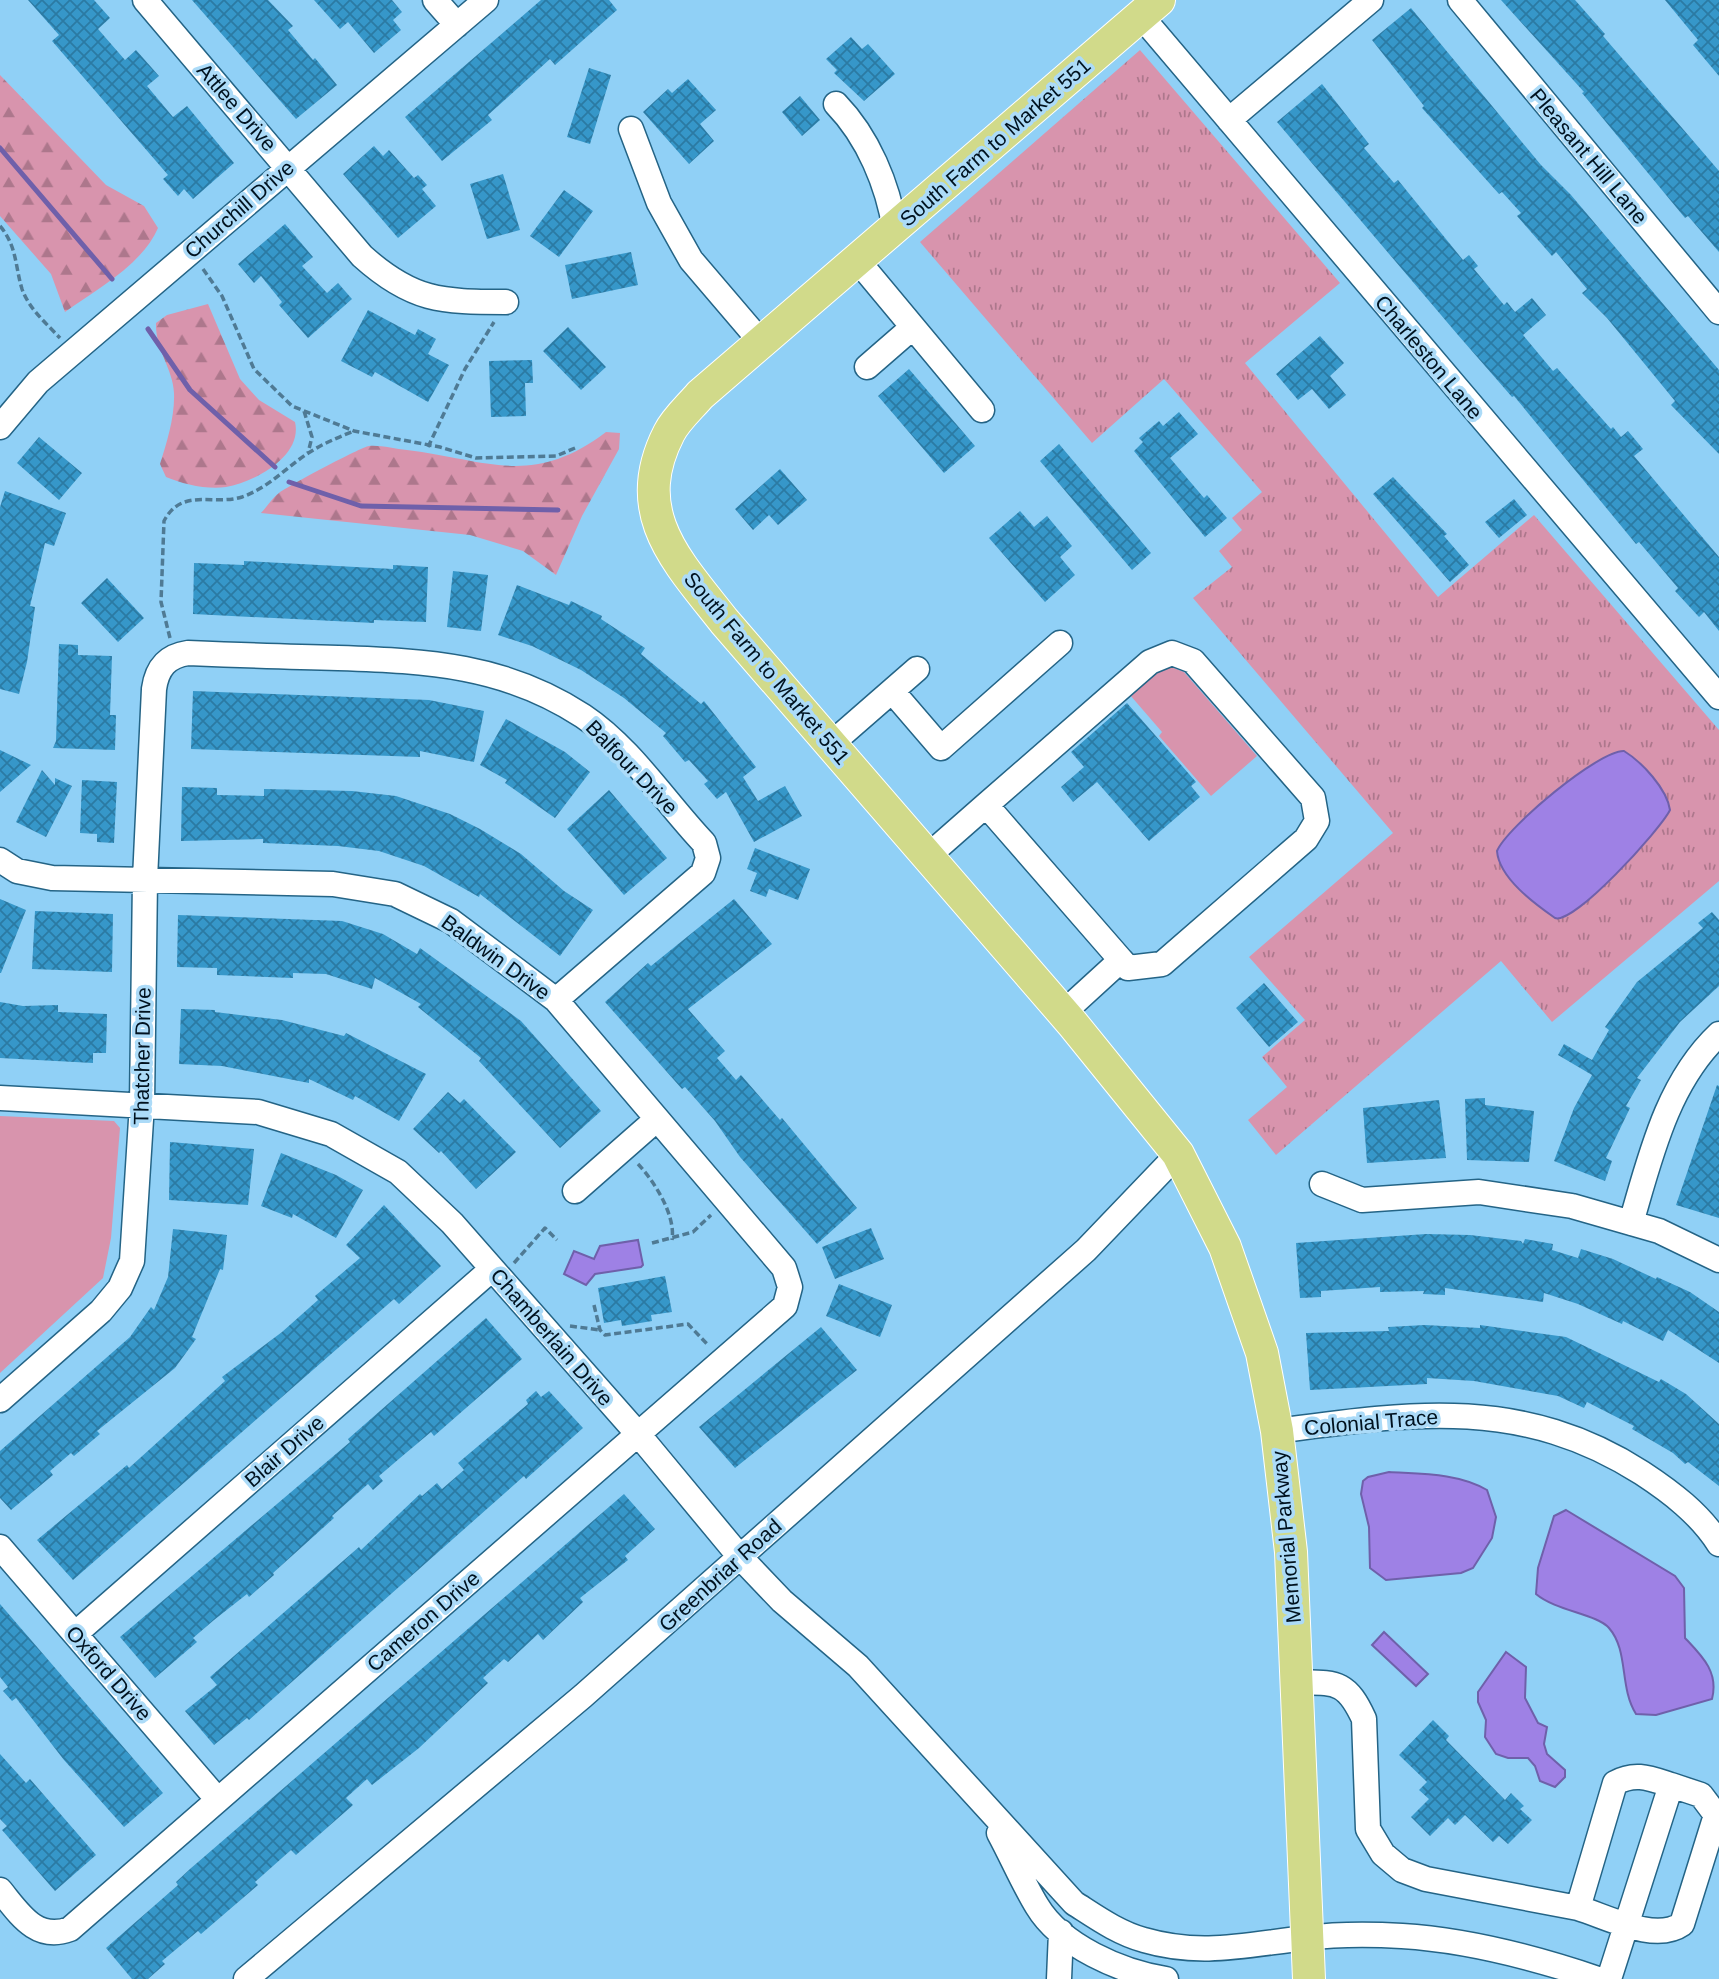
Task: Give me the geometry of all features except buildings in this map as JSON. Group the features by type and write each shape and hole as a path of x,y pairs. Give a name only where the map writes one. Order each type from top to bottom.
{"main road":[{"name":"South Farm to Market 551","path":"1150,8 700,395 669,432 654,474 651,497 662,534 683,568 1063,1013 1178,1154"},
{"name":"Memorial Parkway","path":"1178,1154 1225,1247 1262,1353 1277,1431 1291,1552 1309,1979"}],"street":[{"name":"Attlee Drive","path":"145,0 362,256 396,284 415,293 440,299 506,302"},
{"path":"435,0 457,25"},
{"name":"Churchill Drive","path":"0,427 38,382 72,352 486,0"},
{"path":"1229,120 1371,0"},
{"name":"Pleasant Hill Lane","path":"1460,0 1719,312"},
{"name":"Charleston Lane","path":"1150,8 1229,120 1719,697"},
{"path":"836,104 851,120 889,193 895,230"},
{"path":"631,129 659,203 691,260 761,342"},
{"path":"858,261 982,410"},
{"path":"867,367 913,327"},
{"path":"892,691 941,748 1060,643"},
{"path":"928,856 986,805 1150,662 1172,653 1193,661 1312,798 1317,821 1306,839 1161,964 1128,968 986,805"},
{"name":"Thatcher Drive","path":"0,1400 82,1329 120,1288 132,1261 142,1104 145,879 154,689 156,678 173,657"},
{"name":"Balfour Drive","path":"173,657 431,662 478,670 530,687 584,717 630,759 704,843 707,866 698,878 556,1000"},
{"path":"831,744 917,669"},
{"name":"Baldwin Drive","path":"0,860 17,871 52,878 333,884 395,894 451,921 556,1000 789,1277"},
{"path":"1063,1013 1121,960"},
{"path":"1631,1223 1655,1139 1676,1093 1719,1034"},
{"name":"Chamberlain Drive","path":"0,1098 258,1112 331,1134 398,1172 503,1266 740,1557 782,1601 859,1666 1074,1903 1112,1927 1144,1940 1184,1947 1233,1949 1308,1937 1414,1937 1548,1962 1598,1979"},
{"path":"575,1191 657,1119"},
{"name":"Greenbriar Road","path":"246,1979 583,1696 1087,1250 1178,1154"},
{"path":"1322,1184 1362,1200 1479,1192 1572,1206 1659,1231 1719,1260"},
{"name":"Blair Drive","path":"75,1634 503,1266"},
{"name":"Cameron Drive","path":"0,1890 31,1926 50,1933 70,1929 785,1306 790,1287 789,1277"},
{"name":"Colonial Trace","path":"1277,1431 1387,1416 1434,1414 1503,1419 1555,1430 1627,1464 1669,1491 1710,1530 1719,1544"},
{"name":"Oxford Drive","path":"0,1547 218,1800"},
{"path":"1296,1682 1347,1689 1357,1703 1364,1719 1368,1829 1383,1854 1402,1870 1426,1879 1578,1908 1655,1933 1671,1932 1682,1924 1716,1815 1701,1795 1644,1776 1629,1776 1615,1783 1578,1908"},
{"path":"1609,1979 1671,1784"},
{"name":"Chamberlain Drive","path":"984,1805 1038,1908 1061,1932 1093,1953 1128,1970 1166,1979"},
{"path":"1059,1979 1061,1932"}],"path":[{"path":"0,226 13,245 23,291 30,304 72,352"},
{"path":"200,265 222,296 254,369 292,407 354,431 428,447 440,447 476,458 556,456 575,448"},
{"path":"428,447 465,369 506,302"},
{"path":"304,411 312,437 308,453"},
{"path":"173,657 161,602 164,521 169,512 188,500 238,498 260,489 308,453 354,431"},
{"path":"624,1148 653,1183 668,1215 672,1240"},
{"path":"652,1243 672,1240 693,1231 715,1211"},
{"path":"503,1266 545,1228 558,1240"},
{"path":"594,1304 600,1330"},
{"path":"570,1326 600,1330 613,1336 688,1324 708,1345"}],"green space":[{"path":"1140,50 1340,283 1245,363 1438,597 1534,515 1719,730 1719,881 1552,1022 1501,961 1276,1155 1248,1120 1287,1087 1262,1057 1305,1020 1249,957 1393,833 1193,598 1232,567 1219,551 1242,530 1232,518 1262,492 1164,379 1092,443 920,242"},
{"path":"0,75 106,185 144,206 158,228 151,241 130,265 65,312 51,274 0,216"},
{"path":"208,304 240,379 259,400 295,422 296,434 292,446 284,456 263,473 250,480 219,488 195,486 166,477 160,464 172,420 174,393 171,376 158,342 156,323 167,315"},
{"path":"606,432 620,433 619,449 582,516 556,575 523,551 470,535 261,513 274,497 285,489 369,446 509,466 532,465 555,460 580,449"},
{"path":"1169,666 1184,672 1257,756 1211,796 1159,736 1162,732 1130,695 1162,668"},
{"path":"0,1116 114,1121 120,1128 111,1238 103,1278 0,1373"}],"shaded area":[{"path":"1624,751 1653,777 1664,793 1670,810 1634,855 1597,892 1580,907 1565,916 1555,918 1528,898 1511,880 1499,861 1497,851 1518,825 1575,776 1612,754"},
{"path":"638,1240 643,1265 641,1267 595,1274 586,1285 564,1274 574,1251 594,1259 600,1246"},
{"path":"1389,1472 1452,1477 1487,1490 1496,1517 1492,1538 1473,1568 1461,1573 1386,1580 1370,1568 1369,1527 1361,1494 1363,1481 1368,1477"},
{"path":"1566,1510 1675,1576 1684,1588 1685,1638 1708,1665 1714,1689 1712,1699 1656,1715 1636,1714 1627,1692 1619,1647 1609,1628 1595,1619 1554,1605 1536,1594 1538,1568 1554,1516"},
{"path":"1384,1632 1428,1674 1416,1686 1372,1645"},
{"path":"1506,1652 1526,1667 1525,1698 1538,1723 1547,1727 1544,1744 1547,1754 1565,1770 1565,1777 1555,1787 1540,1781 1535,1766 1528,1758 1508,1758 1496,1754 1485,1737 1486,1720 1478,1702 1478,1692"}],"waterway":[{"path":"0,148 112,279"},
{"path":"148,329 190,390 275,467"},
{"path":"289,482 361,506 558,510"}]}
